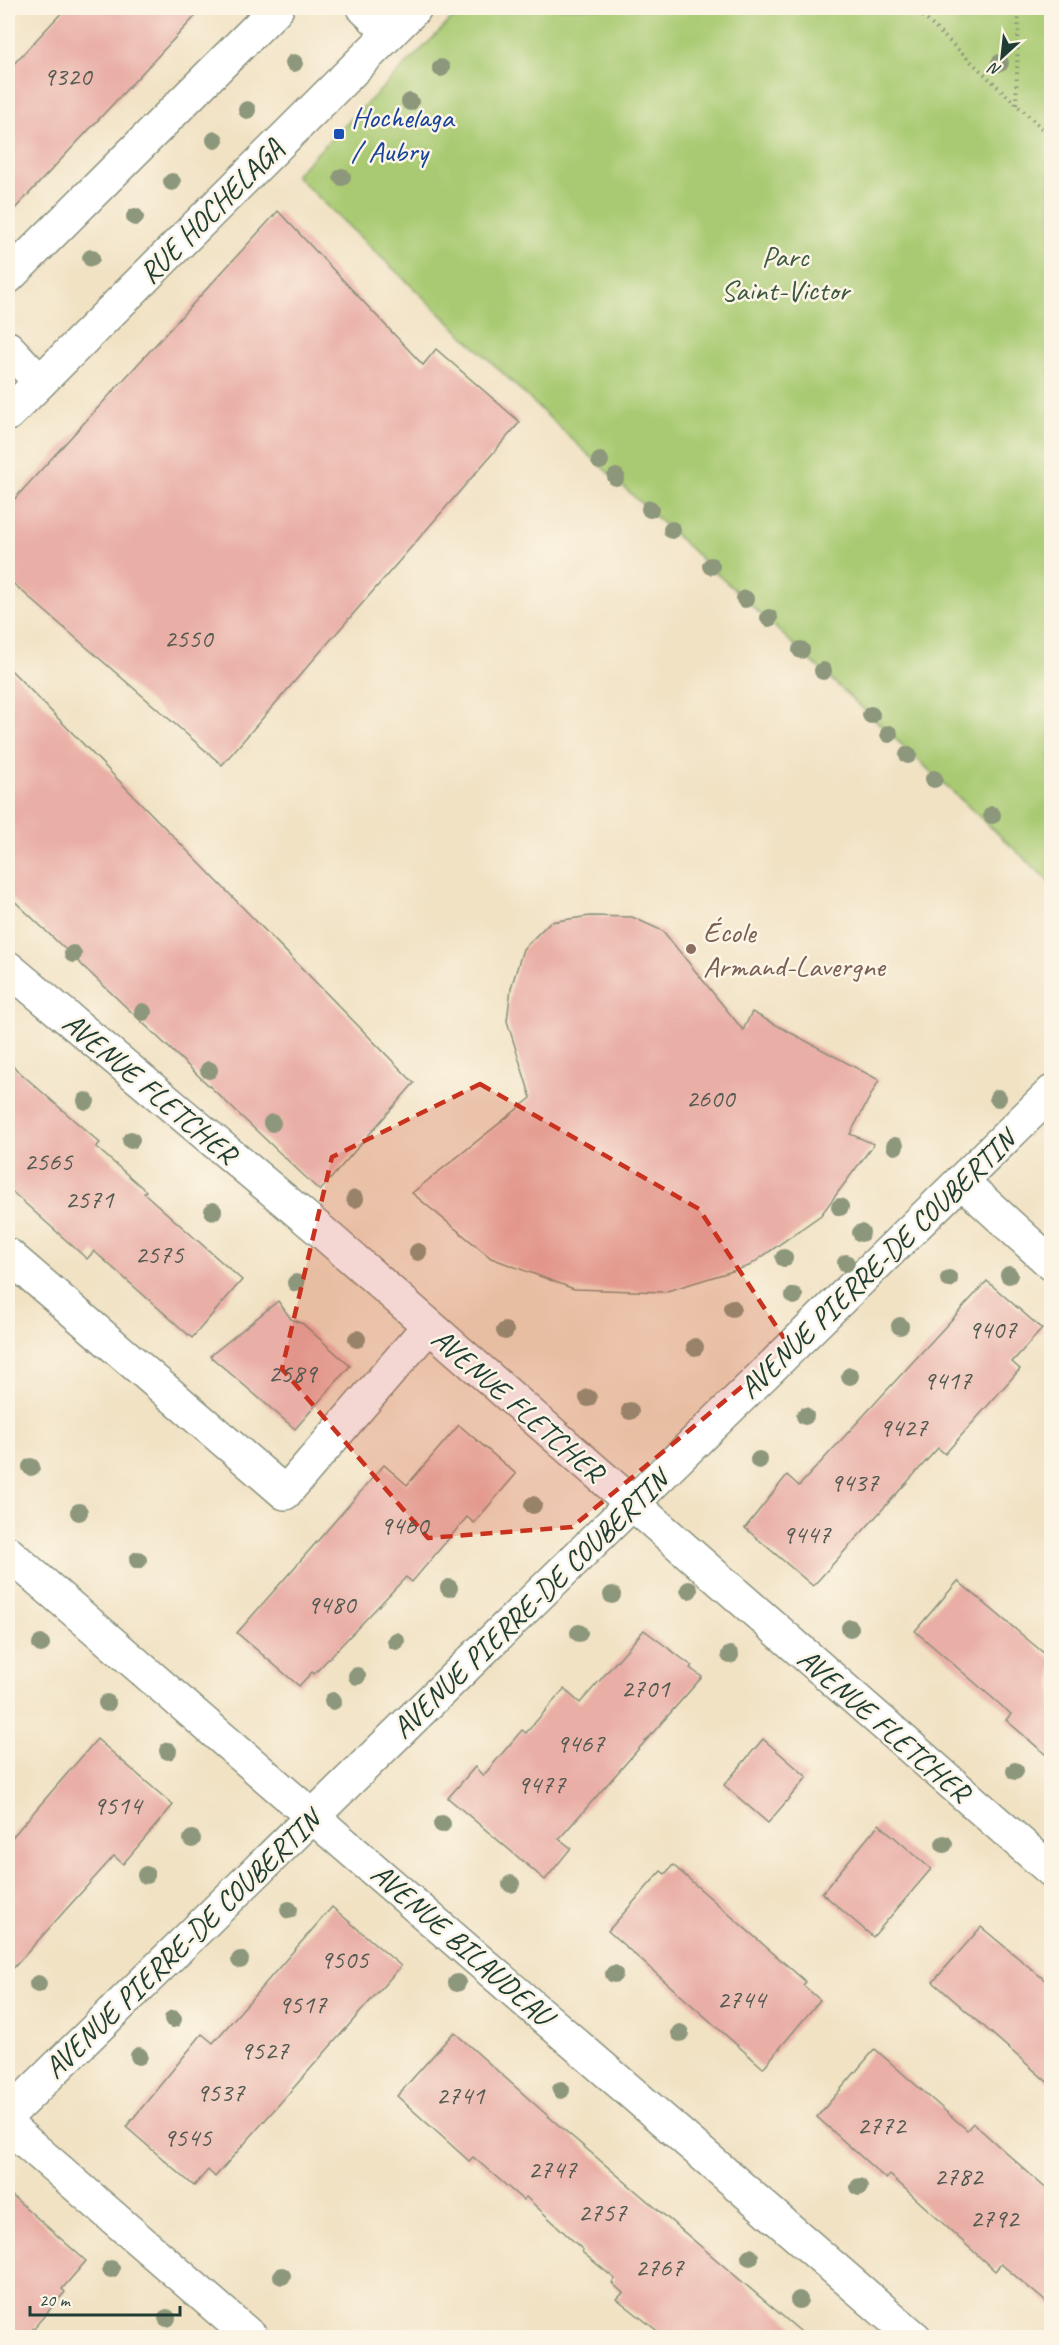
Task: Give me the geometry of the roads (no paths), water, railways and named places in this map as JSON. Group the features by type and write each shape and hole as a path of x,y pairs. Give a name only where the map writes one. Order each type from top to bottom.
{"street":[{"path":"8,277 277,8"},
{"path":"364,8 390,33"},
{"name":"RUE HOCHELAGA","path":"8,414 415,8"},
{"path":"8,348 40,382"},
{"name":"AVENUE FLETCHER","path":"8,968 310,1222 1052,1871"},
{"name":"AVENUE PIERRE-DE COUBERTIN","path":"8,2115 1052,1092"},
{"path":"961,1181 1052,1264"},
{"path":"8,1255 285,1493 428,1327"},
{"name":"AVENUE BILAUDEAU","path":"8,1552 915,2337"},
{"path":"8,2126 252,2337"}],"place":[{"name":"Hochelaga / Aubry","path":"339,134"},
{"name":"École Armand-Lavergne","path":"691,949"}],"park label":[{"name":"Parc Saint-Victor","path":"785,273"}]}
